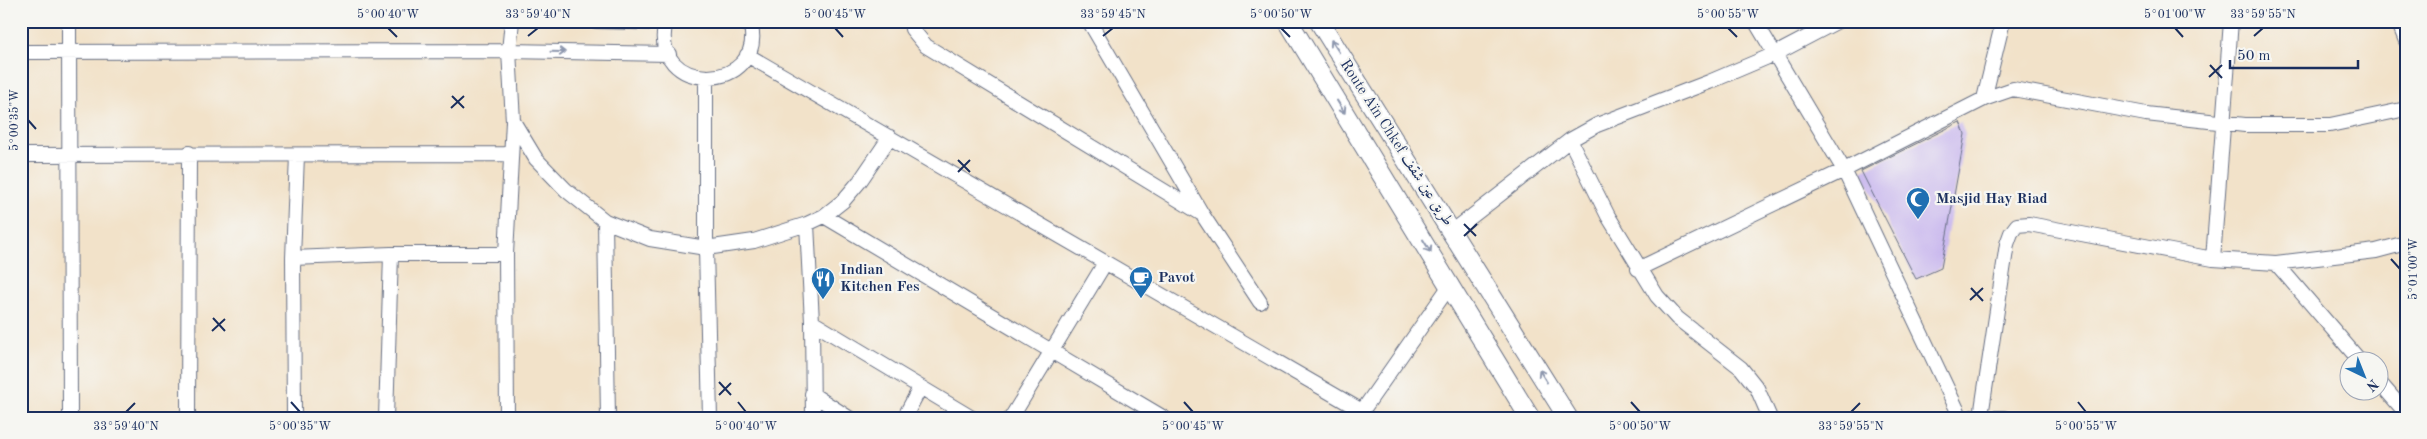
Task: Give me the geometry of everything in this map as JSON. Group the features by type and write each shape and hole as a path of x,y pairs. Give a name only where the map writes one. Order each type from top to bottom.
{"main road":[{"name":"Route Aïn Chkef طريق عين شقف","path":"1288,21 1451,284 1530,418"},
{"name":"Route Aïn Chkef طريق عين شقف","path":"1319,21 1453,231 1568,418"}],"street":[{"path":"507,418 506,254 513,121 509,50 512,21"},
{"path":"596,21 666,22 664,36 669,54 681,70 693,76 706,78 717,78 732,71 747,55 752,35 750,21"},
{"path":"911,21 912,29 926,46 1202,214"},
{"path":"1089,21 1202,214 1260,302"},
{"path":"1755,21 1844,170 1961,418 1981,416 2004,418"},
{"path":"1453,231 1570,140 1597,124 1709,82 1775,54 1838,21"},
{"path":"1984,99 2003,21"},
{"path":"2213,260 2231,21"},
{"path":"2398,21 2406,41"},
{"path":"68,23 70,418"},
{"path":"21,52 509,50 669,54"},
{"path":"747,55 1362,415 1451,284"},
{"path":"706,78 706,248 710,418"},
{"path":"1638,269 1844,170 1984,99 2013,89 2028,90 2146,114 2224,124 2330,125 2406,109"},
{"path":"513,121 536,159 566,190 605,221 650,239 706,248 754,241 807,224 824,216 843,202 890,137"},
{"path":"1570,140 1608,216 1638,269 1657,296 1677,318 1741,368 1757,388 1770,418"},
{"path":"21,155 189,153 298,156 511,154"},
{"path":"188,418 189,153"},
{"path":"294,418 292,258 298,156"},
{"path":"824,216 1164,418"},
{"path":"605,221 608,418"},
{"path":"807,224 812,322 812,418"},
{"path":"1981,416 2007,244 2011,233 2017,225 2029,224 2213,260 2276,263 2376,251 2406,244"},
{"path":"292,258 391,254 506,254"},
{"path":"386,418 391,254"},
{"path":"1011,418 1105,263"},
{"path":"2276,263 2352,352"},
{"path":"812,322 972,418"},
{"path":"904,418 920,388"},
{"path":"812,394 849,418"},
{"path":"2390,395 2406,413"}],"building":[{"name":"Masjid Hay Riad","path":"1960,122 1965,134 1941,268 1916,279 1861,171"}],"place":[{"name":"Masjid Hay Riad","path":"1918,220"},
{"name":"Pavot","path":"1141,299"},
{"name":"Indian Kitchen Fes","path":"823,300"}]}
